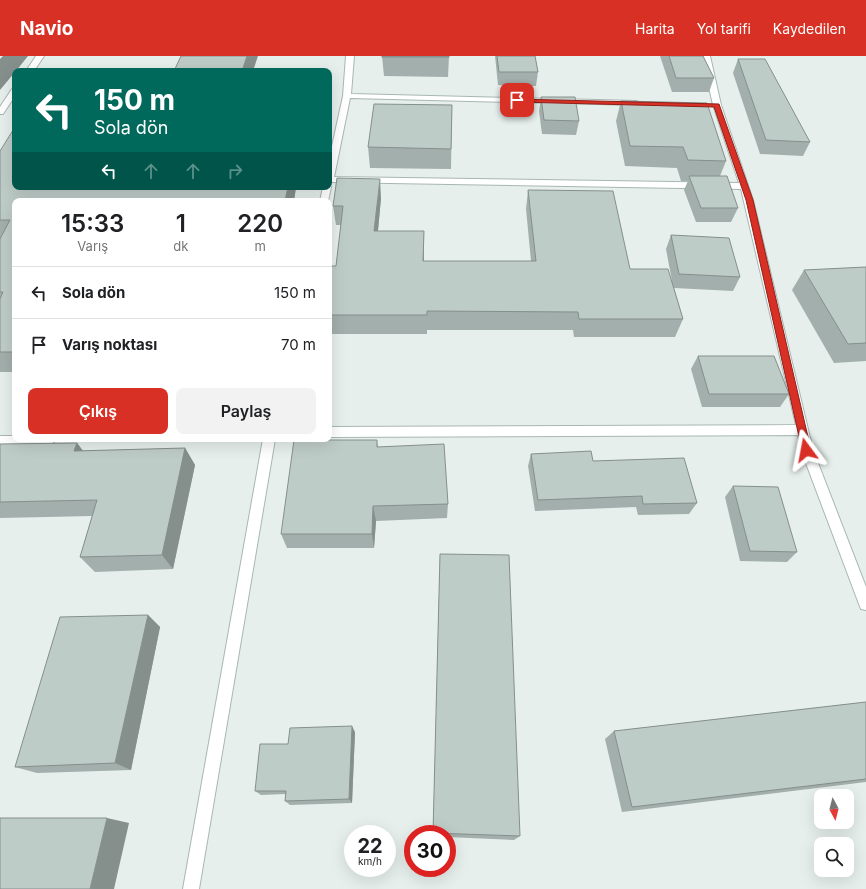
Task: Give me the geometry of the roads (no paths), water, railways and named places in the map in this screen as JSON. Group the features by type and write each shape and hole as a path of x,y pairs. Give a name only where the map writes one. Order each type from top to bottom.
{"street":[{"path":"32,68 40,56"},
{"path":"332,165 347,96 350,56"},
{"path":"706,56 713,105 750,200 806,450 866,604"},
{"path":"0,112 12,95"},
{"path":"347,96 646,103"},
{"path":"332,179 745,186"},
{"path":"332,432 802,430"},
{"path":"0,440 12,440"},
{"path":"191,889 268,442"}]}
